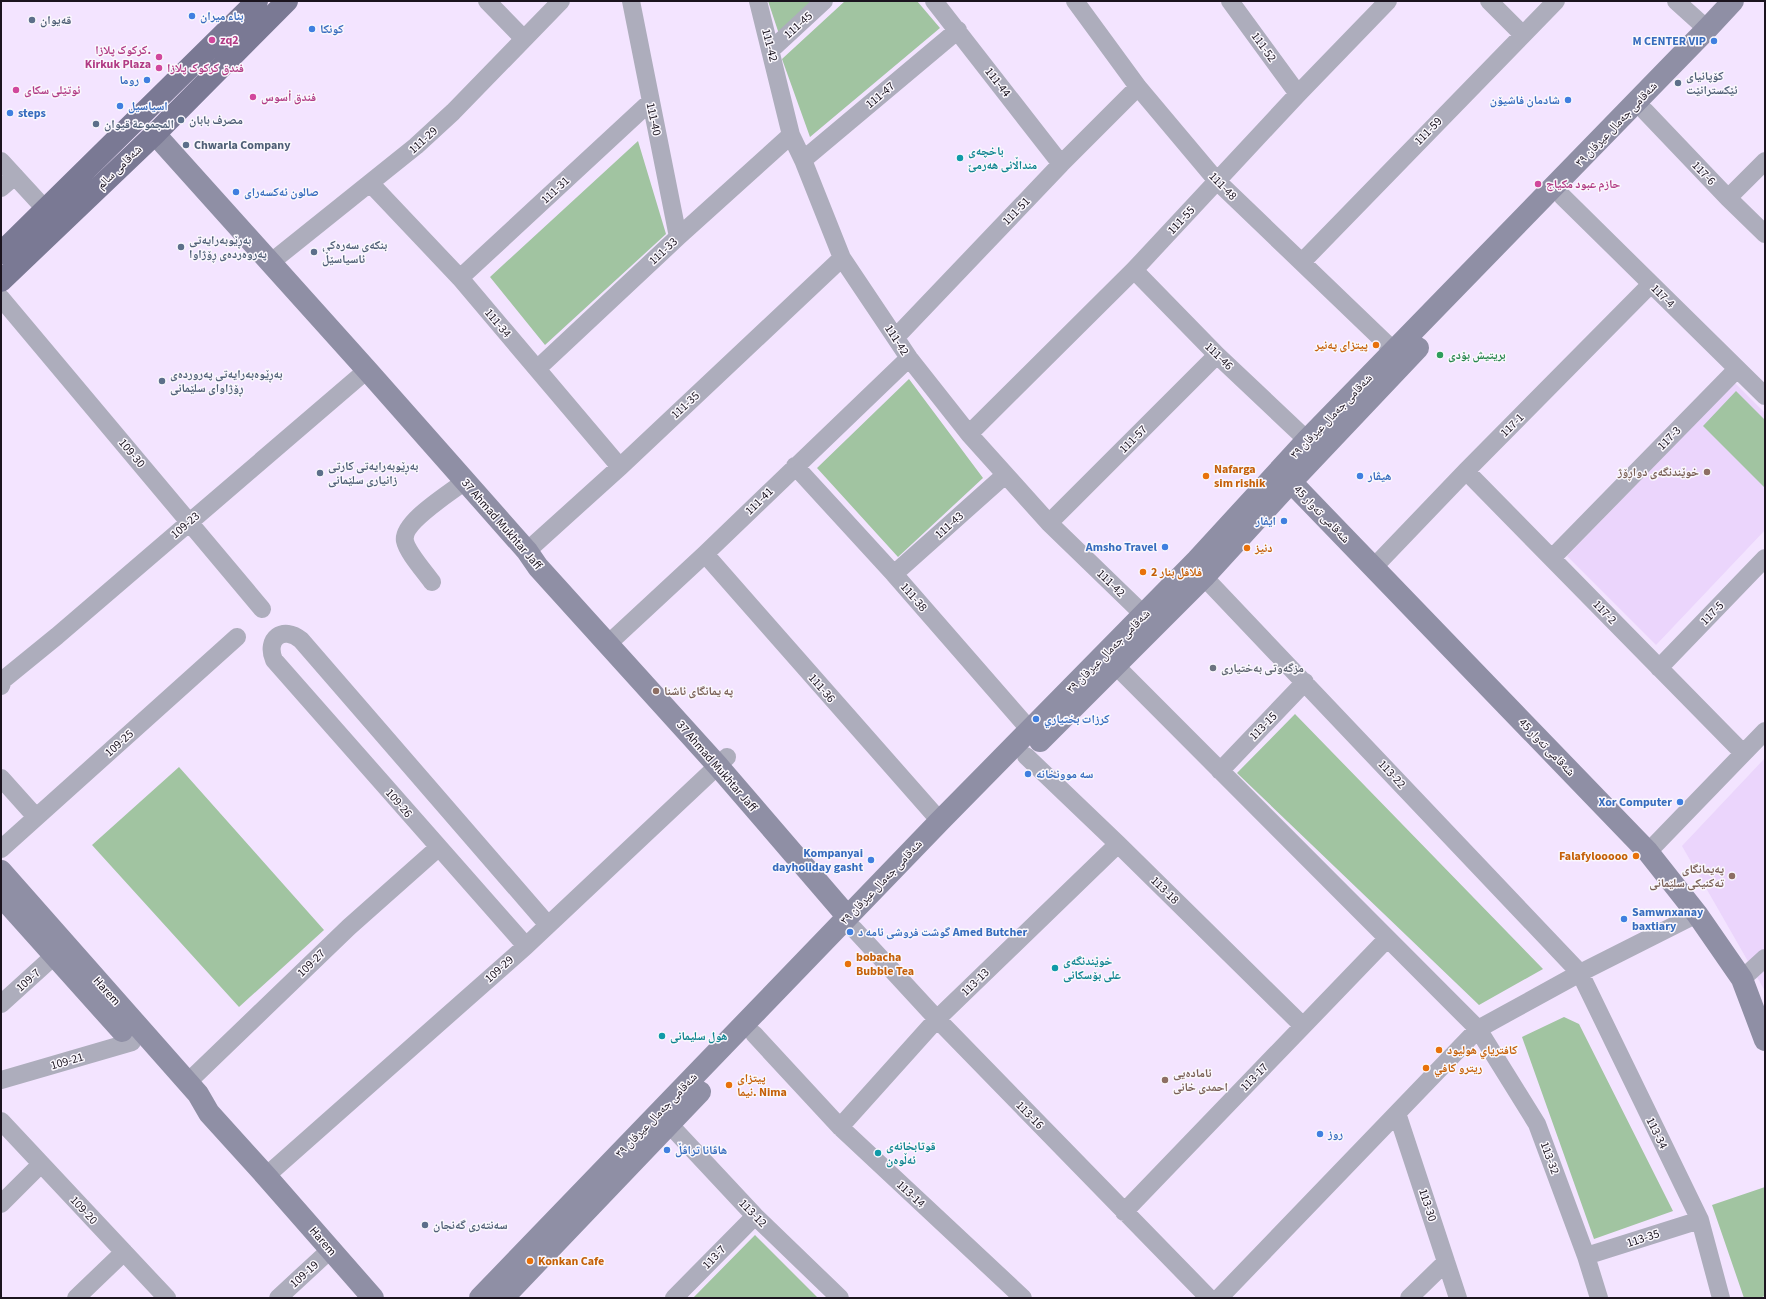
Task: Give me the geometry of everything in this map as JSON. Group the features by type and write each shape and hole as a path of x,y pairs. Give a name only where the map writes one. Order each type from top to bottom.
{"main road":[{"name":"شەقامی سالم","path":"1,254 257,1"},
{"name":"شەقامی سالم","path":"1,281 159,129 287,1"},
{"name":"شەقامی جەمال عیرفان ٣٩","path":"503,1298 754,1034 853,917 940,821 1144,615 1197,560 1307,440 1733,1"},
{"name":"شەقامی جەمال عیرفان ٣٩","path":"480,1298 853,917 1026,756 1204,577 1291,482 1645,110 1746,1"},
{"name":"37 Ahmad Mukhtar Jaff","path":"159,129 532,547 538,567 613,639 723,762 853,917"},
{"name":"37 Ahmad Mukhtar Jaff","path":"276,259 367,370 465,482 532,547"},
{"name":"شەقامی تەوار 45","path":"1291,482 1648,852 1697,914 1742,979 1765,1040"},
{"name":"Harem","path":"1,872 188,1082 203,1100 209,1113 373,1298"},
{"name":"Harem","path":"1,896 132,1042 190,1100 202,1110 209,1113"}],"street":[{"path":"487,1 524,39"},
{"name":"111-29","path":"276,259 371,184 454,112 562,1"},
{"name":"111-40","path":"631,1 678,237"},
{"name":"111-42","path":"758,1 791,135 803,160 842,258 909,358 969,434 1049,523 1144,615"},
{"name":"111-45","path":"771,50 824,1"},
{"name":"111-44","path":"934,1 1061,164"},
{"name":"111-48","path":"1075,1 1138,87 1217,181 1394,351"},
{"name":"111-52","path":"1230,1 1298,94"},
{"name":"111-55","path":"969,434 1134,270 1298,94 1388,1"},
{"path":"1489,1 1522,34"},
{"name":"111-59","path":"1302,262 1522,34 1556,1"},
{"path":"1676,1 1707,29"},
{"name":"111-47","path":"803,160 958,30"},
{"name":"111-51","path":"896,338 1061,164 1138,87"},
{"name":"111-31","path":"460,278 650,102"},
{"name":"117-6","path":"1645,110 1728,198 1765,234"},
{"name":"111-33","path":"537,369 678,237 791,135"},
{"path":"1,161 46,210"},
{"path":"1728,198 1765,161"},
{"path":"1,188 14,176"},
{"name":"111-34","path":"371,184 460,278 620,467"},
{"name":"117-4","path":"1562,196 1765,396"},
{"name":"111-35","path":"532,547 620,467 842,258"},
{"name":"111-46","path":"1134,270 1217,354 1307,440"},
{"name":"117-1","path":"1374,567 1466,471 1651,284"},
{"name":"109-30","path":"1,298 262,609"},
{"name":"111-57","path":"1049,523 1217,354"},
{"name":"111-41","path":"613,639 705,554 909,358"},
{"name":"117-3","path":"1552,558 1737,369"},
{"name":"109-23","path":"2,682 367,370"},
{"name":"111-38","path":"795,466 894,574 1030,730"},
{"name":"117-2","path":"1466,471 1744,753"},
{"name":"111-43","path":"894,574 1005,475"},
{"path":"432,582 407,547 404,540 406,531 415,520 465,482"},
{"name":"111-36","path":"705,554 940,821"},
{"name":"117-5","path":"1659,668 1765,558"},
{"name":"113-22","path":"1204,577 1580,973"},
{"name":"109-26","path":"526,946 438,848 274,660 271,652 272,643 277,636 285,633 294,634 301,640 548,925"},
{"name":"109-25","path":"1,849 237,637"},
{"name":"113-32","path":"1115,666 1478,1029 1538,1124 1586,1256 1599,1298"},
{"name":"113-15","path":"1220,771 1305,682"},
{"path":"1648,852 1765,731"},
{"name":"113-18","path":"1026,756 1303,1026"},
{"name":"109-29","path":"266,1176 526,946 723,762"},
{"path":"1,778 36,817"},
{"name":"113-13","path":"840,1127 937,1019 1118,844"},
{"name":"109-27","path":"188,1082 349,927 438,848"},
{"path":"1219,1298 1478,1029 1580,973 1697,914"},
{"name":"113-16","path":"853,917 937,1019 1209,1298"},
{"name":"113-17","path":"1124,1212 1384,942"},
{"name":"109-7","path":"1,1004 54,956"},
{"path":"1742,979 1765,958"},
{"name":"113-34","path":"1580,973 1700,1220 1721,1298"},
{"name":"113-14","path":"754,1034 840,1127 1023,1298"},
{"name":"109-21","path":"1,1080 132,1042"},
{"name":"113-30","path":"1397,1113 1458,1298"},
{"name":"109-20","path":"1,1121 168,1298"},
{"name":"113-12","path":"669,1124 754,1216 835,1296"},
{"path":"1,1204 41,1164"},
{"name":"113-7","path":"674,1298 754,1216"},
{"name":"113-35","path":"1586,1256 1700,1220"},
{"name":"109-19","path":"278,1298 330,1250"},
{"path":"76,1298 124,1252"},
{"path":"1409,1298 1446,1262"}],"shaded area":[{"name":"خوێندنگەی دواڕۆژ","path":"1735,383 1765,413 1765,530 1656,645 1567,556"},
{"name":"پەیمانگای تەکنیکی سلێمانی","path":"1765,758 1765,991 1682,846"}],"green space":[{"path":"768,1 814,1 779,34"},
{"path":"845,1 917,1 940,28 810,137 782,59"},
{"path":"638,141 666,234 545,345 490,277"},
{"path":"909,379 983,478 898,557 817,468"},
{"path":"1736,391 1765,420 1765,488 1703,426"},
{"path":"1295,714 1543,969 1479,1005 1237,773"},
{"path":"179,767 324,930 239,1007 92,845"},
{"path":"1564,1017 1579,1024 1673,1211 1594,1239 1522,1037"},
{"path":"1765,1187 1765,1296 1759,1298 1744,1298 1712,1205"},
{"path":"755,1235 818,1298 693,1298"}],"place":[{"name":"بناء میران","path":"192,16"},
{"name":"قەیوان","path":"32,20"},
{"name":"کونکا","path":"312,29"},
{"name":"zq2","path":"212,40"},
{"name":"M CENTER VIP","path":"1714,41"},
{"name":"کرکوک پلازا. Kirkuk Plaza","path":"159,57"},
{"name":"فندق کرکوک پلازا","path":"159,68"},
{"name":"روما","path":"147,80"},
{"name":"کۆپانیای ئێکسترانێت","path":"1678,83"},
{"name":"ئوتێلی سکای","path":"16,90"},
{"name":"فندق أسوس","path":"253,97"},
{"name":"شادمان فاشیۆن","path":"1568,100"},
{"name":"اسیاسیل","path":"120,106"},
{"name":"steps","path":"10,113"},
{"name":"مصرف بابان","path":"181,120"},
{"name":"المجموعة قیوان","path":"96,124"},
{"name":"Chwarla Company","path":"186,145"},
{"name":"باخچەی منداڵانی هەرمێ","path":"960,158"},
{"name":"حازم عبود مكياج","path":"1538,184"},
{"name":"صالون ئەکسەرای","path":"236,192"},
{"name":"بەڕێوبەرایەتی پەروەردەی ڕۆژاوا","path":"181,247"},
{"name":"بنکەی سەرەکی ئاسیاسێڵ","path":"314,252"},
{"name":"پیتزای پەنیر","path":"1376,345"},
{"name":"بریتیش بۆدی","path":"1440,355"},
{"name":"بەڕێوەبەرایەتی پەروردەی ڕۆژاوای سلێمانی","path":"162,381"},
{"name":"خوێندنگەی دواڕۆژ","path":"1707,472"},
{"name":"بەڕێوبەرایەتی کارتی زانیاری سلێمانی","path":"320,473"},
{"name":"Nafarga sim rishik","path":"1206,476"},
{"name":"هيڤار","path":"1360,476"},
{"name":"ايفار","path":"1284,521"},
{"name":"Amsho Travel","path":"1165,547"},
{"name":"دنيز","path":"1247,548"},
{"name":"فلافل بنار 2","path":"1143,572"},
{"name":"مزگەوتی بەختیاری","path":"1213,668"},
{"name":"په یمانگای ئاشنا","path":"656,691"},
{"name":"كرزات بختياري","path":"1036,719"},
{"name":"سه موونخانه","path":"1028,774"},
{"name":"Xor Computer","path":"1680,802"},
{"name":"Falafylooooo","path":"1636,856"},
{"name":"Kompanyai dayholiday gasht","path":"871,860"},
{"name":"پەیمانگای تەکنیکی سلێمانی","path":"1732,876"},
{"name":"Samwnxanay baxtiary","path":"1624,919"},
{"name":"گوشت فروشی ئامه د Amed Butcher","path":"850,932"},
{"name":"bobacha Bubble Tea","path":"848,964"},
{"name":"خوێندنگەی علی بۆسکانی","path":"1055,968"},
{"name":"هول سليمانى","path":"662,1036"},
{"name":"كافترياي هوليود","path":"1439,1050"},
{"name":"ريترو كافي","path":"1426,1068"},
{"name":"ئامادەیی احمدی خانی","path":"1165,1080"},
{"name":"پیتزای نیما. Nima","path":"729,1085"},
{"name":"روز","path":"1320,1134"},
{"name":"هاڤانا تراڤڵ","path":"667,1150"},
{"name":"قوتابخانەی ئەڵوەن","path":"878,1153"},
{"name":"سەنتەری گەنجان","path":"425,1225"},
{"name":"Konkan Cafe","path":"530,1261"}]}
